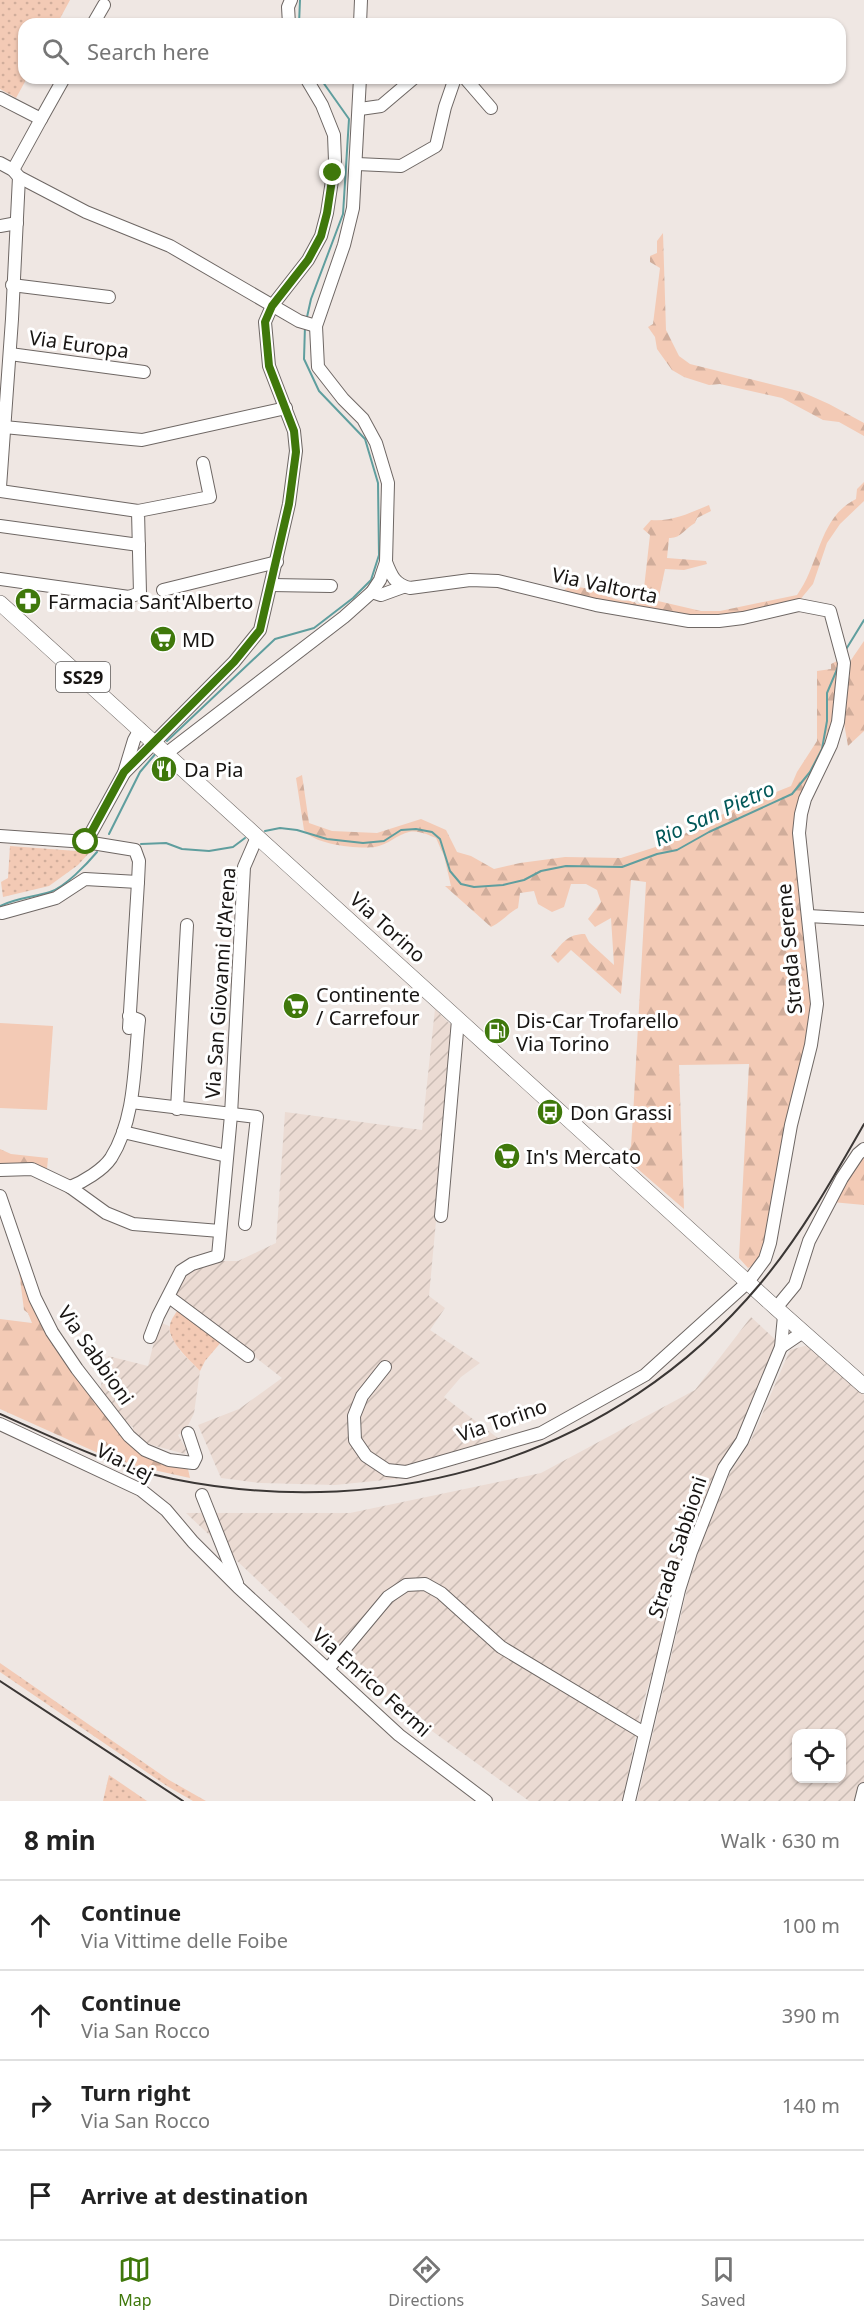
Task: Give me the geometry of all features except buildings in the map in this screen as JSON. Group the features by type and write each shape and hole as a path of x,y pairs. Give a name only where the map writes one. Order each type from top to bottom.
{"main road":[{"name":"Via Torino","path":"0,603 864,1386"}],"street":[{"path":"289,18 288,7 291,0"},
{"path":"360,18 361,0"},
{"path":"96,18 104,5"},
{"path":"61,84 41,119 16,174 17,223 0,489 138,511 210,497 203,463"},
{"path":"124,772 234,662 260,630 289,504 296,452 294,431 269,366 265,322 272,306 308,260 321,236 335,161 334,135 322,105 310,84"},
{"path":"167,753 344,617 372,592 380,580 386,562 388,483 376,443 363,419 343,399 318,367 308,324 344,245 353,208 360,84"},
{"path":"360,109 381,105 407,84"},
{"path":"357,164 401,166 436,146 453,84"},
{"path":"470,84 491,108"},
{"path":"0,98 41,119"},
{"path":"0,163 86,212 170,246 272,306 308,324"},
{"path":"0,226 17,223"},
{"path":"12,285 109,297"},
{"name":"Via Europa","path":"10,354 144,372"},
{"path":"4,427 142,440 286,408"},
{"path":"0,579 135,596 140,593 138,511"},
{"path":"0,526 139,545"},
{"path":"163,590 277,562"},
{"path":"386,562 391,576 397,584 404,587"},
{"name":"Via Valtorta","path":"372,592 381,595 404,587 470,580 498,581 596,605 689,621 743,618 799,605 830,610"},
{"path":"271,585 331,586"},
{"name":"Strada Serene","path":"747,1282 765,1259 770,1243 791,1125 817,1004 800,851 801,814 805,799 831,745 838,722 844,663 830,610"},
{"path":"86,842 124,772 140,729"},
{"path":"0,836 86,842 135,849 139,861 129,1022 139,1020 131,1102 123,1132 111,1159 82,1183 70,1187"},
{"name":"Via San Giovanni d'Arena","path":"131,1102 231,1115 244,867 257,837"},
{"path":"2,913 56,898 85,879 138,882"},
{"path":"808,916 864,919"},
{"name":"Via San Giovanni d'Arena","path":"177,1109 187,925"},
{"path":"441,1216 458,1020"},
{"path":"150,1337 181,1271 192,1264 218,1256 231,1115 256,1117 245,1224"},
{"path":"123,1132 227,1156"},
{"path":"780,1312 795,1285 809,1240 842,1178 864,1149"},
{"path":"0,1170 32,1169 70,1187 106,1213 133,1224 220,1231"},
{"name":"Via Sabbioni","path":"0,1196 35,1298 51,1332 129,1436 145,1450 169,1460 193,1463 196,1457 188,1433"},
{"name":"Via Torino","path":"385,1367 362,1396 354,1416 355,1440 366,1456 387,1470 406,1472 541,1433 594,1405 645,1375 747,1282"},
{"path":"169,1297 248,1356"},
{"name":"Strada Sabbioni","path":"629,1801 679,1590 704,1515 724,1468 742,1441 781,1347 780,1312"},
{"path":"781,1347 803,1332"},
{"name":"Via Lej","path":"0,1424 141,1490 166,1510 193,1542 238,1587"},
{"path":"202,1495 238,1587"},
{"path":"328,1670 388,1597 406,1585 424,1584 441,1593 501,1647 644,1733"},
{"name":"Via Enrico Fermi","path":"238,1587 399,1735 486,1801"},
{"path":"861,1801 864,1789"}],"shaded area":[{"path":"435,1009 454,1028 429,1296 445,1308 430,1330 480,1363 461,1377 444,1397 511,1448 404,1478 335,1485 261,1483 221,1478 198,1425 239,1409 282,1378 175,1295 186,1272 219,1261 238,1261 276,1243 285,1112 422,1130"},
{"path":"751,1317 778,1342 687,1558 640,1713 623,1801 529,1801 371,1687 186,1513 350,1513 541,1473 695,1390"},
{"path":"159,1322 169,1326 170,1335 181,1352 200,1371 194,1413 186,1430 178,1435 186,1449 185,1454 141,1442 133,1437 133,1427 119,1418 102,1395 101,1385 108,1356 148,1366"},
{"path":"808,1345 864,1395 864,1783 859,1801 637,1801 689,1581 704,1534 730,1473 751,1440 790,1350"}],"green space":[{"path":"0,0 70,0 60,18 18,18 18,84 24,84 16,98 0,89"},
{"path":"663,233 666,330 679,356 690,364 802,392 864,423 864,436 839,422 823,420 782,398 720,384 709,385 684,377 672,370 657,349 655,337 648,327 653,324 660,268 650,262 650,256 657,253 657,241"},
{"path":"864,482 864,501 840,524 827,543 813,584 799,601 721,618 699,617 562,594 565,589 579,587 619,600 637,604 645,603 647,591 644,588 650,535 643,529 651,520 673,518 709,505 711,511 697,518 695,523 680,535 669,538 667,558 706,561 707,564 684,570 665,569 658,601 701,611 720,611 797,595 805,583 821,542 834,518 843,507 856,499 857,489"},
{"path":"864,641 864,731 848,746 844,723 849,663"},
{"path":"839,660 834,722 826,749 802,798 814,1005 762,1255 748,1268 739,1258 749,1064 679,1065 684,1209 625,1158 631,1146 646,882 631,880 621,994 571,950 558,963 551,956 569,938 585,934 589,942 614,965 611,918 595,927 588,919 601,902 597,890 586,884 571,884 564,907 552,912 538,904 534,891 520,893 518,908 491,927 445,886 451,886 444,856 436,838 420,832 409,832 380,846 358,847 337,845 309,835 304,830 296,778 302,775 309,823 332,831 377,833 421,819 446,830 457,852 471,856 494,869 565,857 621,858 665,844 727,812 791,786 797,772 817,741 817,671 831,669 831,664"},
{"path":"10,846 90,852 78,865 49,886 3,897 1,882 8,878"},
{"path":"0,1023 53,1026 47,1110 0,1108"},
{"path":"0,1149 11,1154 48,1158 47,1169 35,1165 0,1164"},
{"path":"864,1156 864,1205 832,1202"},
{"path":"8,1232 32,1299 142,1452 159,1463 188,1469 190,1478 140,1467 98,1453 0,1409 0,1319 32,1323 28,1313 24,1310 19,1271"},
{"path":"179,1308 222,1341 205,1361 200,1371 175,1344 170,1331 172,1318"},
{"path":"0,1663 169,1780 206,1801 193,1801 167,1786 0,1672"},
{"path":"109,1775 147,1801 103,1801"}],"waterway":[{"path":"299,18 300,0"},
{"path":"307,317 311,299 343,214 349,119 324,84"},
{"path":"167,741 275,639 314,628 353,598 371,580 379,555 378,483 365,439 319,391 304,359 305,326"},
{"name":"Rio San Pietro","path":"845,651 864,620"},
{"name":"Rio San Pietro","path":"265,831 280,828 297,830 327,839 363,843 384,841 401,830 416,829 432,832 440,839 450,871 461,884 474,887 503,885 524,880 541,871 566,866 622,867 657,854 677,850 709,832 792,794 810,772 822,749 827,721 827,693 838,667"},
{"path":"109,834 140,772 157,752"},
{"name":"Rio San Pietro","path":"141,844 166,843 182,849 209,851 233,847 245,838"},
{"path":"0,906 56,889 75,875 97,852"}],"railway":[{"path":"0,1414 85,1451 151,1474 255,1490 337,1491 417,1482 494,1463 568,1433 638,1394 702,1344 760,1284 789,1246 828,1186 864,1124"},
{"path":"0,1681 183,1801"}],"place":[{"name":"Farmacia Sant'Alberto","path":"28,601"},
{"name":"MD","path":"163,639"},
{"name":"Da Pia","path":"164,769"},
{"name":"Continente / Carrefour","path":"296,1006"},
{"name":"Dis-Car Trofarello Via Torino","path":"497,1031"},
{"name":"Don Grassi","path":"550,1112"},
{"name":"In's Mercato","path":"507,1156"}],"route":[{"path":"86,842 124,772 234,662 260,630 289,504 296,452 294,431 269,366 265,322 272,306 308,260 321,236 333,173"}]}
